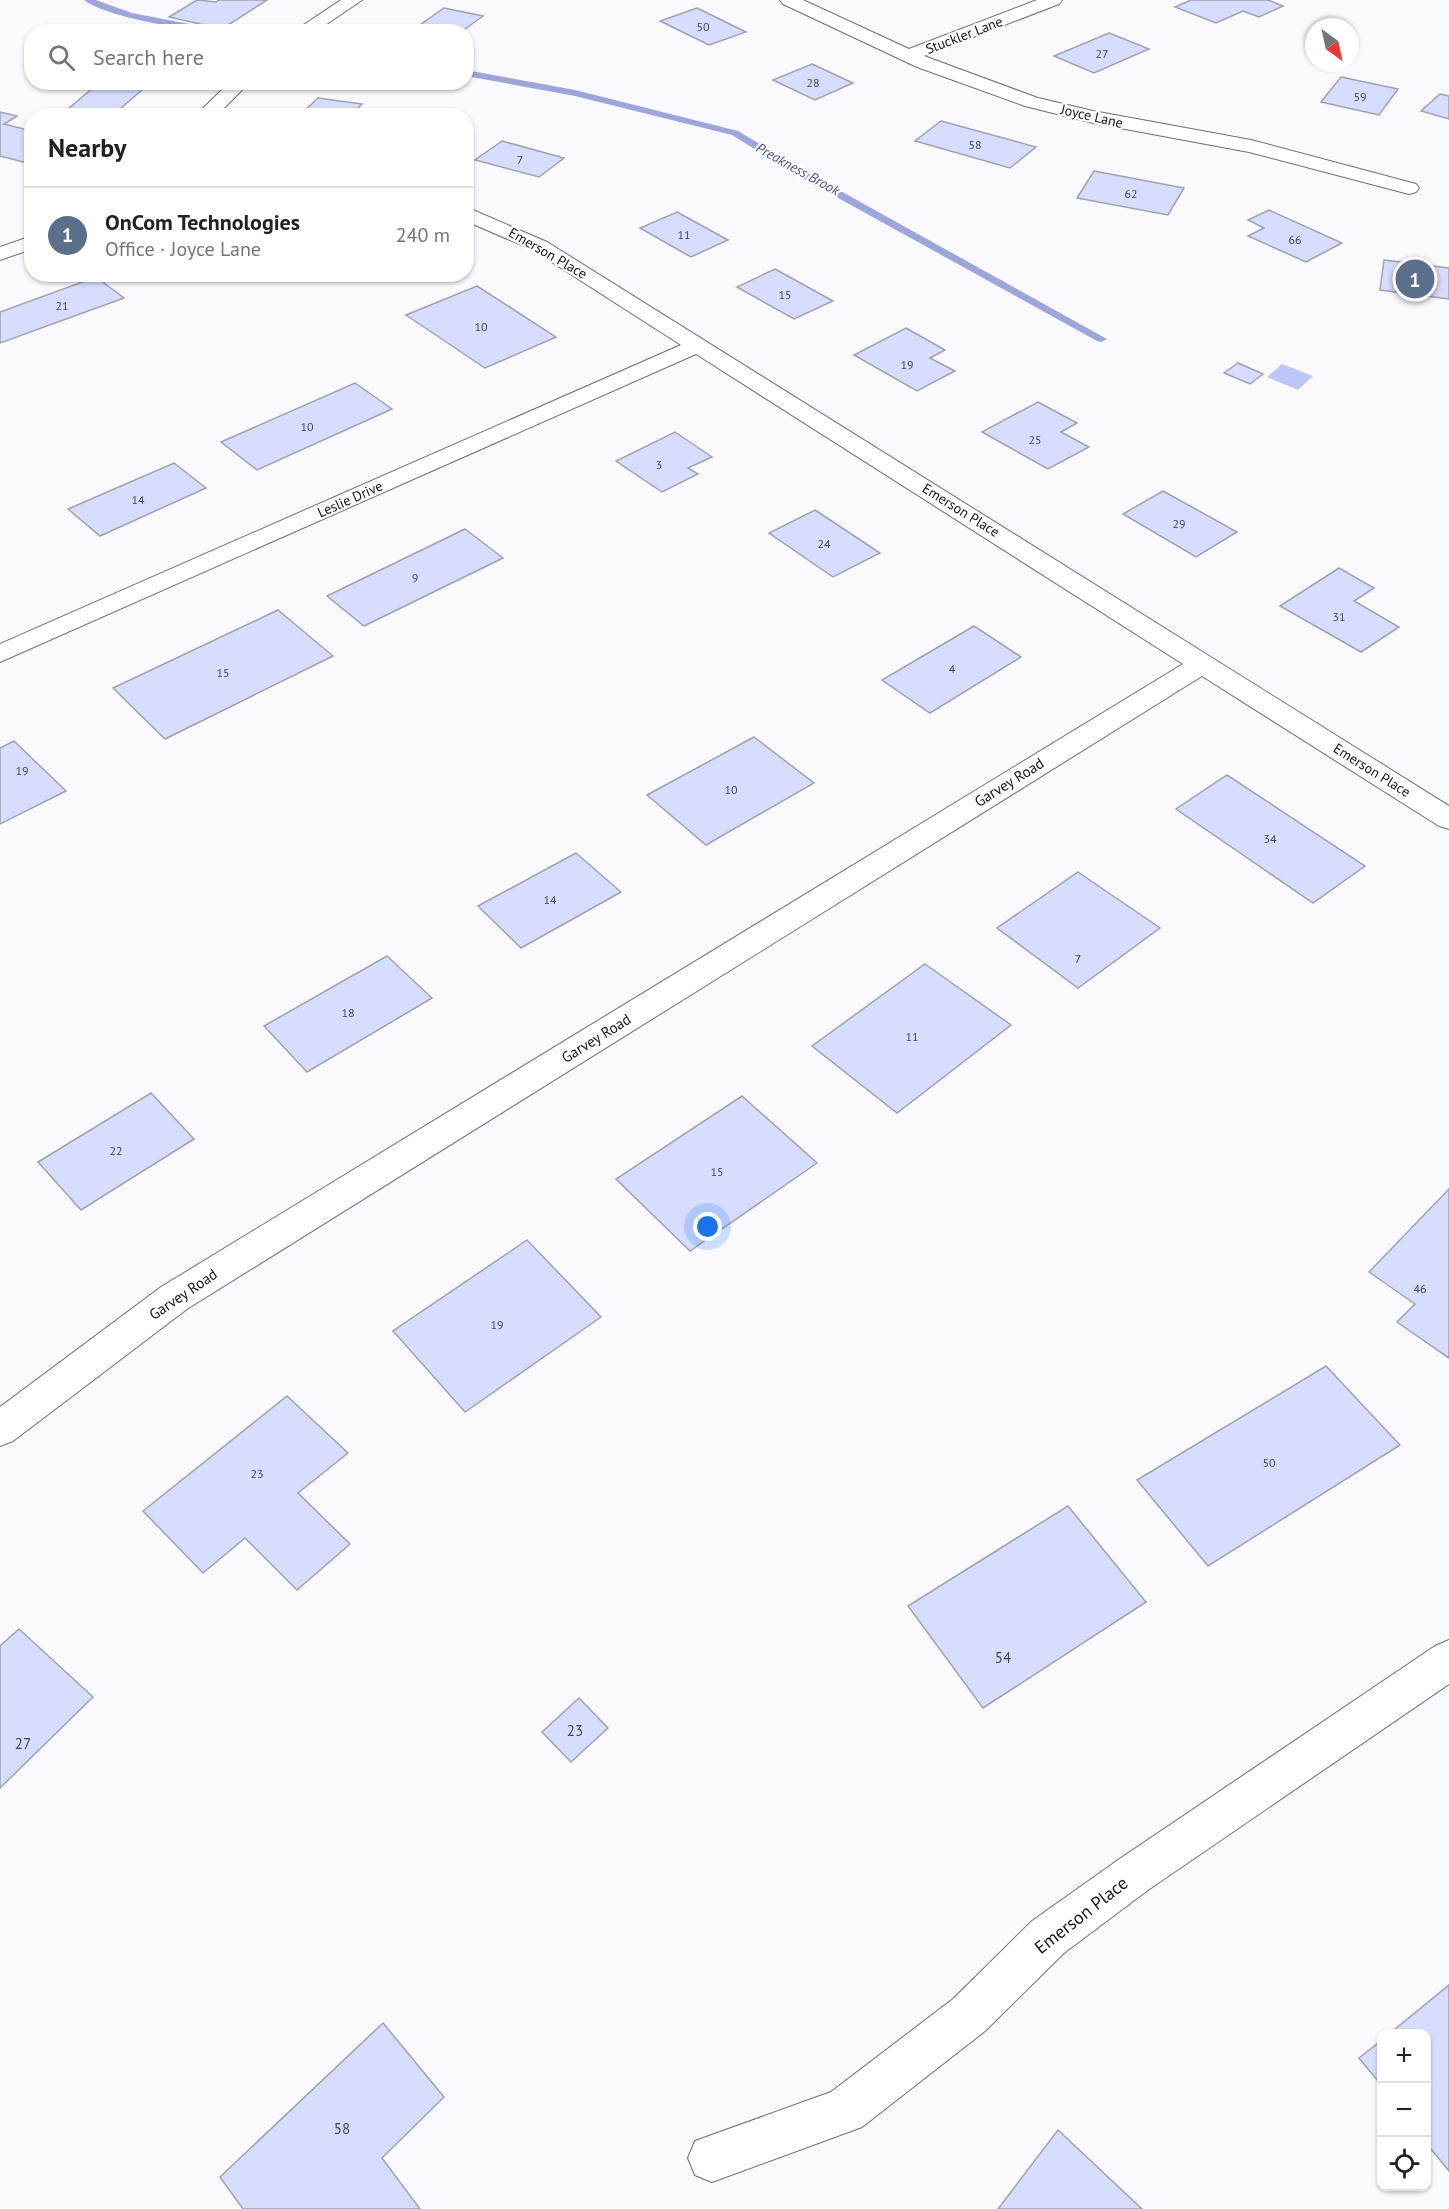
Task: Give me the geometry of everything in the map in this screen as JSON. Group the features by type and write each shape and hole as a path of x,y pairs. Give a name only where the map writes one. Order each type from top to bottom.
{"street":[{"path":"315,24 353,0"},
{"name":"Joyce Lane","path":"789,0 908,56 976,84 1032,102 1093,117 1251,146 1409,188"},
{"name":"Stuckler Lane","path":"908,56 1053,0"},
{"path":"213,108 232,90"},
{"name":"Emerson Place","path":"474,217 540,246 1449,819"},
{"path":"0,254 24,245"},
{"name":"Leslie Drive","path":"0,654 699,345"},
{"name":"Garvey Road","path":"0,1429 174,1298 1203,663"},
{"name":"Emerson Place","path":"712,2158 845,2110 969,2015 1048,1937 1133,1875 1449,1660"}],"shaded area":[{"path":"1282,364 1313,376 1298,390 1267,377"}],"building":[{"path":"197,0 216,2 219,0 267,0 230,24 200,24 169,17"},
{"path":"1191,0 1268,0 1283,6 1259,17 1243,11 1216,23 1175,7"},
{"path":"444,8 483,16 472,24 421,24"},
{"path":"697,8 746,32 709,45 660,21"},
{"path":"1109,33 1149,49 1094,73 1054,56"},
{"path":"812,64 853,83 815,100 773,80"},
{"path":"1341,77 1398,89 1379,115 1321,102"},
{"path":"91,90 142,90 121,108 69,108"},
{"path":"1440,94 1449,96 1449,119 1421,111"},
{"path":"318,98 362,104 358,108 307,108"},
{"path":"0,112 17,116 4,124 24,129 24,161 0,156"},
{"path":"941,121 1036,147 1010,168 915,141"},
{"path":"502,141 564,158 539,177 475,160"},
{"path":"1094,171 1184,188 1168,215 1077,198"},
{"path":"1269,210 1342,243 1306,262 1248,236 1264,228 1248,220"},
{"path":"677,212 728,240 691,257 640,228"},
{"path":"1384,260 1449,268 1449,299 1380,290"},
{"path":"775,269 833,301 794,319 737,287"},
{"path":"82,282 103,282 124,298 0,343 0,312"},
{"path":"477,286 556,337 485,368 406,315"},
{"path":"906,328 945,350 930,358 955,371 917,391 854,355"},
{"path":"1238,363 1263,374 1250,384 1224,373"},
{"path":"355,383 392,409 257,470 221,442"},
{"path":"1038,402 1077,423 1061,432 1089,447 1048,469 982,432"},
{"path":"675,432 712,457 688,468 698,474 662,492 616,461"},
{"path":"174,463 206,488 100,536 68,509"},
{"path":"1163,491 1237,532 1196,557 1123,514"},
{"path":"815,510 880,553 833,577 769,533"},
{"path":"465,529 503,558 364,626 327,596"},
{"path":"1339,568 1374,588 1354,601 1399,627 1361,652 1280,606"},
{"path":"278,610 333,656 165,739 113,688"},
{"path":"974,626 1021,657 930,713 882,680"},
{"path":"754,737 814,783 706,845 647,795"},
{"path":"14,741 66,791 0,824 0,748"},
{"path":"1227,775 1365,866 1313,903 1176,809"},
{"path":"576,853 621,892 521,948 478,906"},
{"path":"1078,872 1160,928 1078,988 997,928"},
{"path":"387,956 432,998 307,1072 264,1026"},
{"path":"925,964 1011,1025 897,1113 812,1046"},
{"path":"151,1093 194,1139 81,1210 38,1162"},
{"path":"742,1096 817,1163 690,1251 616,1179"},
{"path":"1449,1189 1449,1358 1397,1322 1415,1304 1369,1272"},
{"path":"527,1240 601,1317 465,1412 393,1331"},
{"path":"1326,1366 1400,1445 1208,1566 1137,1480"},
{"path":"287,1396 348,1453 298,1493 350,1544 297,1590 245,1538 203,1573 143,1511"},
{"path":"1068,1506 1146,1602 983,1708 908,1606"},
{"path":"19,1629 93,1697 0,1788 0,1646"},
{"path":"579,1698 608,1728 571,1762 542,1732"},
{"path":"1449,1985 1449,2171 1431,2149 1431,2029 1395,2029"},
{"path":"383,2023 444,2097 382,2158 420,2209 243,2209 220,2177"},
{"path":"1377,2044 1377,2080 1359,2058"},
{"path":"1058,2130 1142,2209 998,2209"}],"waterway":[{"name":"Preakness Brook","path":"88,0 130,15 181,24"},
{"name":"Preakness Brook","path":"474,74 575,93 735,133 806,176 1101,339"}],"place":[{"name":"OnCom Technologies","path":"1415,279"}]}
